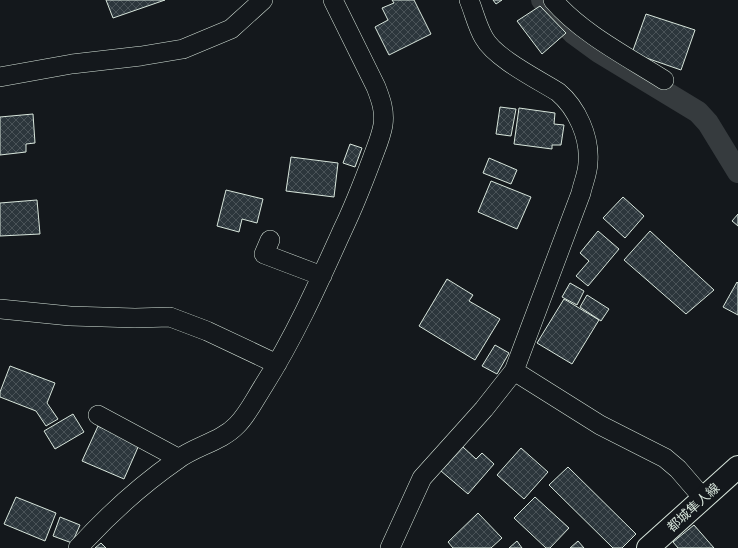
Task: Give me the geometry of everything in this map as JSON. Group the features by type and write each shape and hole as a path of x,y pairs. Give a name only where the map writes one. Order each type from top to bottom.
{"main road":[{"name":"都城隼人線","path":"648,548 738,467"}],"street":[{"path":"0,77 72,64 141,56 183,49 232,29 263,0"},
{"path":"78,548 100,524 134,493 178,458 207,445 233,429 247,413 277,364 322,276 359,193 380,138 384,114 376,87 333,0"},
{"path":"390,548 422,478 484,409 514,371 580,193 589,161 581,124 574,110 565,98 558,92 498,55 483,37 469,0"},
{"path":"553,0 574,20 602,41 664,80"},
{"path":"270,240 264,254 322,276"},
{"path":"0,309 70,316 135,318 170,317 207,331 277,364"},
{"path":"514,371 600,425 664,458 678,469 704,498"},
{"path":"98,415 178,458"}],"building":[{"path":"106,0 165,0 113,18"},
{"path":"392,0 414,0 431,34 389,55 375,27 388,20 382,8 394,3"},
{"path":"493,0 502,0 496,4"},
{"path":"540,6 566,33 542,54 517,21"},
{"path":"646,14 695,30 681,70 632,53"},
{"path":"500,107 516,109 511,136 496,134"},
{"path":"519,108 555,113 554,124 564,125 561,145 552,145 552,149 514,144"},
{"path":"33,114 35,143 26,144 26,152 0,155 0,117"},
{"path":"350,144 362,148 355,167 343,163"},
{"path":"291,157 338,163 334,197 286,191"},
{"path":"489,158 517,170 511,184 483,173"},
{"path":"491,181 531,197 517,229 478,212"},
{"path":"226,190 263,199 257,223 242,219 239,232 217,226"},
{"path":"623,197 644,216 625,238 603,218"},
{"path":"37,200 40,234 0,236 0,203"},
{"path":"738,214 738,226 732,221"},
{"path":"598,231 619,249 588,286 576,276 589,261 580,253"},
{"path":"650,231 714,290 686,314 624,260"},
{"path":"447,279 473,295 469,301 500,319 475,360 419,326"},
{"path":"737,282 738,283 738,315 723,307"},
{"path":"570,283 584,291 577,305 562,297"},
{"path":"587,295 609,309 601,321 580,307"},
{"path":"564,299 599,320 572,364 537,343"},
{"path":"495,345 509,353 497,374 482,366"},
{"path":"10,366 55,383 47,403 58,419 46,426 36,411 0,397 0,392"},
{"path":"73,414 84,432 55,449 44,431"},
{"path":"98,426 139,445 124,479 82,461"},
{"path":"463,447 476,459 482,453 494,464 468,494 441,471"},
{"path":"521,448 548,472 524,499 497,475"},
{"path":"568,467 636,534 622,548 613,548 549,485"},
{"path":"16,497 56,513 45,541 4,524"},
{"path":"535,497 569,528 550,548 546,548 514,518"},
{"path":"478,513 502,538 491,548 453,548 448,542"},
{"path":"60,517 80,525 72,543 53,536"},
{"path":"694,525 714,548 678,548 673,542"},
{"path":"517,541 522,548 509,548"},
{"path":"578,541 584,548 570,548"},
{"path":"101,543 106,548 95,548"}],"waterway":[{"path":"542,0 573,33 599,52 698,112 708,123 738,172"}]}
